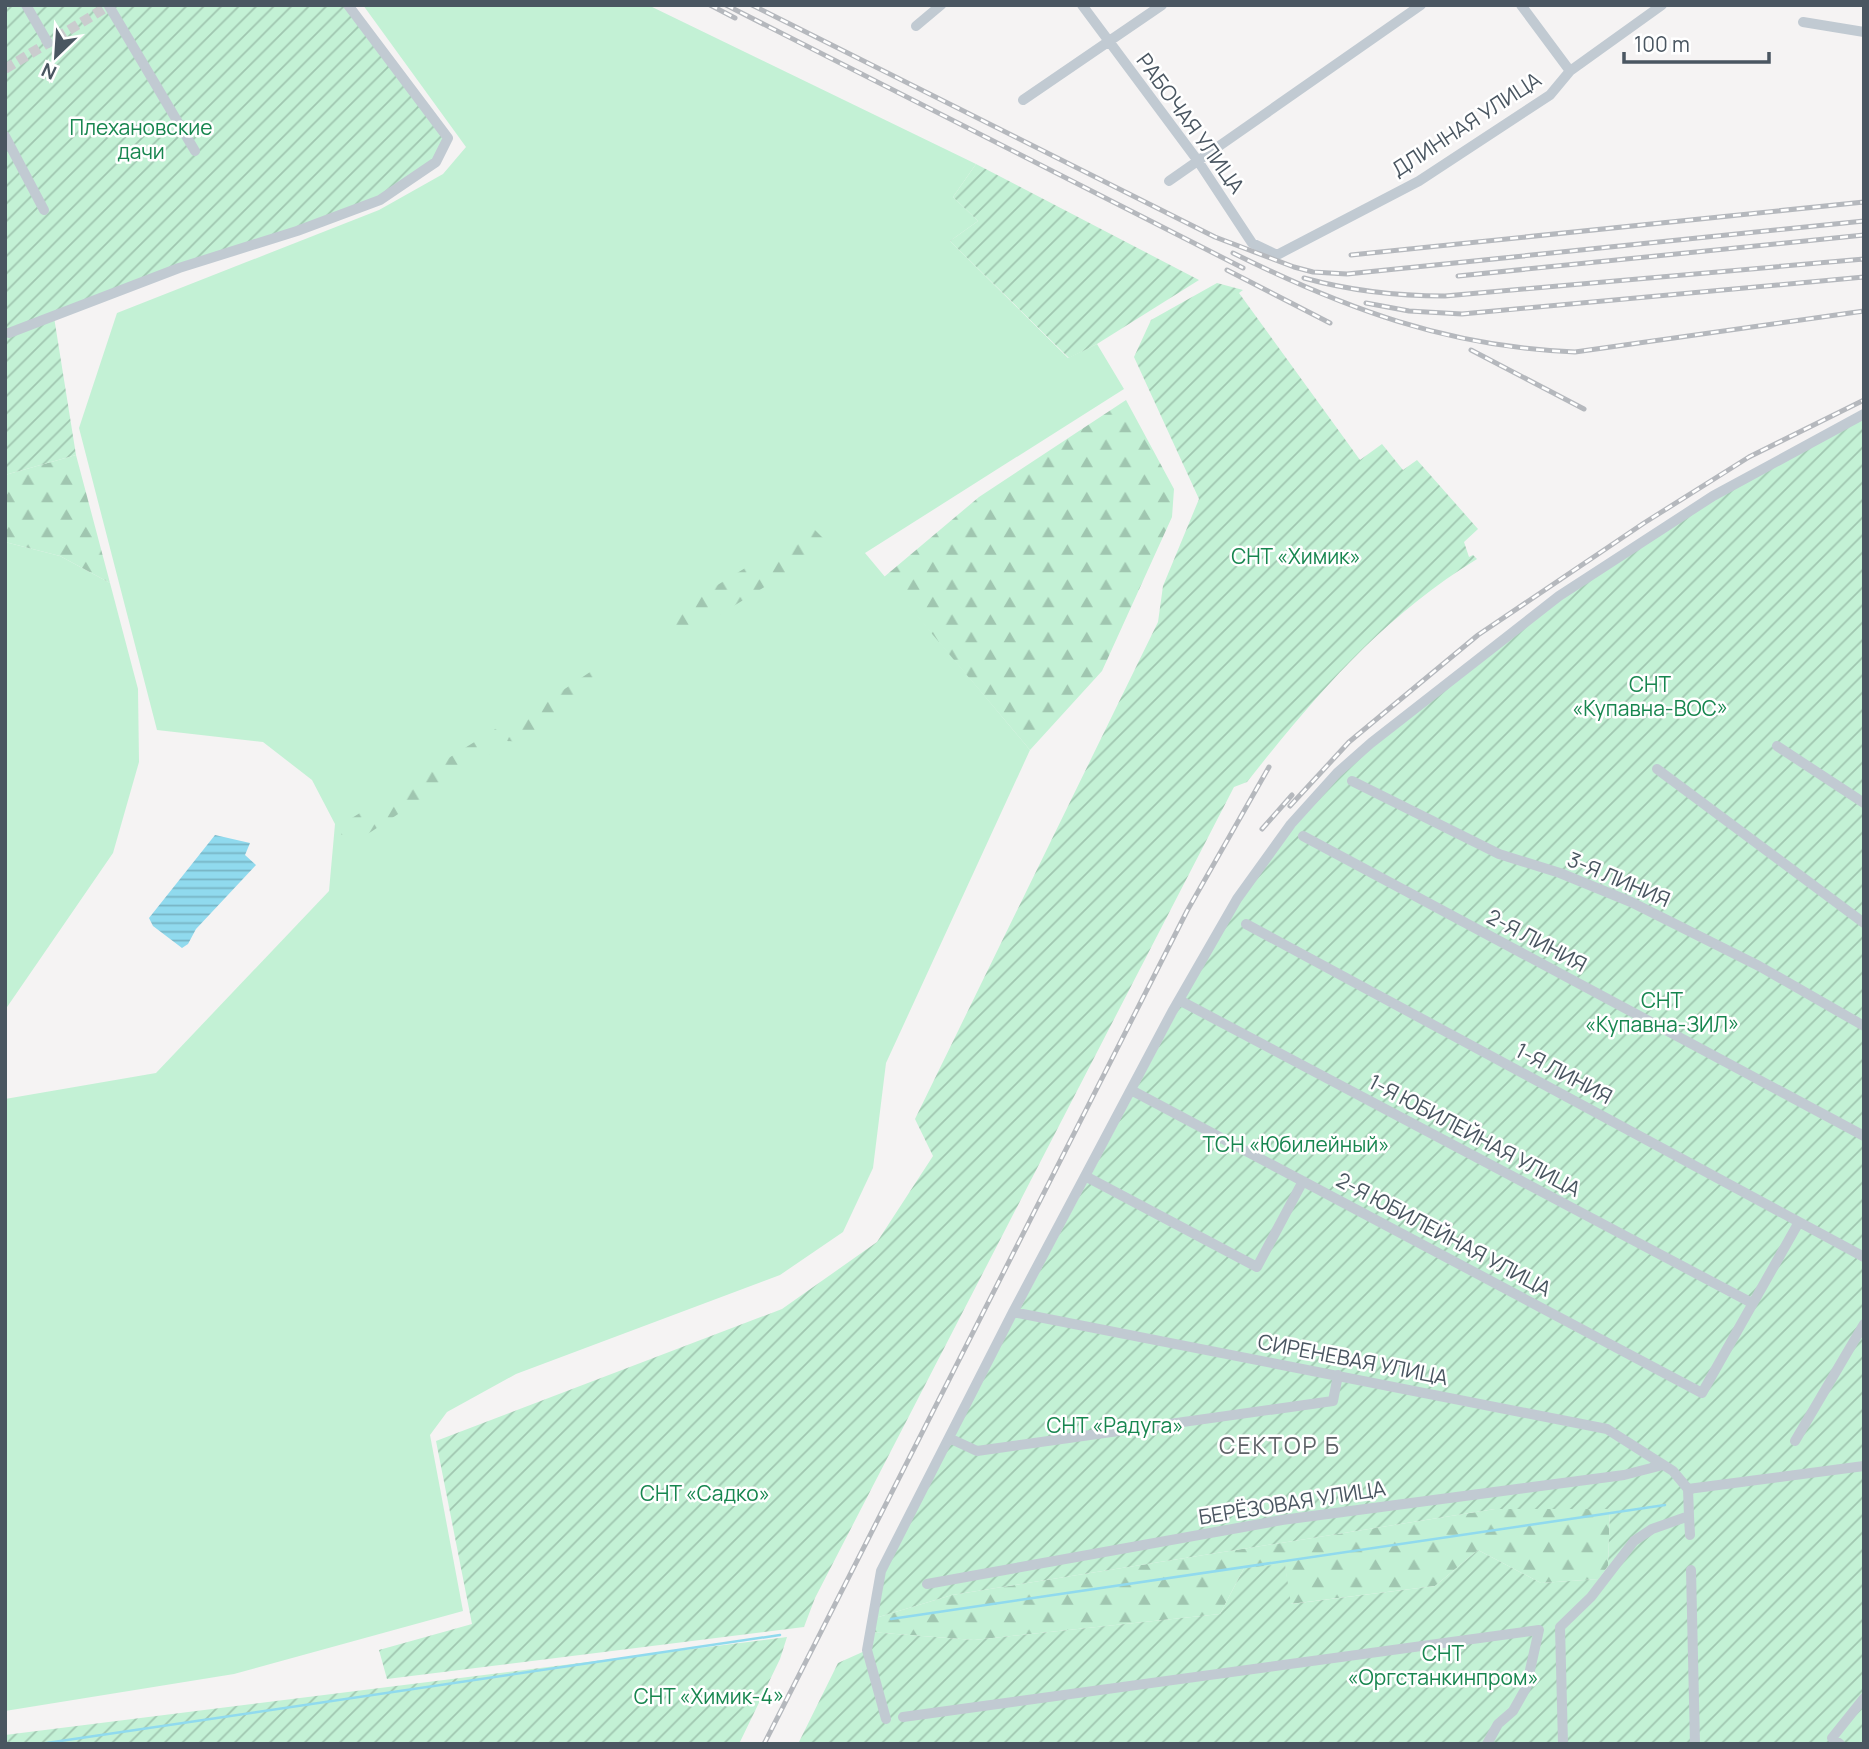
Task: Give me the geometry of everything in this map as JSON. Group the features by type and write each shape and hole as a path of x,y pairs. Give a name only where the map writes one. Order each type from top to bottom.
{"street":[{"path":"26,5 48,43"},
{"path":"9,333 179,268 297,231 380,200 436,162 448,138 348,5"},
{"path":"916,26 942,5"},
{"name":"РАБОЧАЯ УЛИЦА","path":"1082,5 1198,161 1252,243 1277,255"},
{"path":"1023,100 1162,5"},
{"path":"1169,181 1421,5"},
{"path":"1521,5 1570,71"},
{"name":"ДЛИННАЯ УЛИЦА","path":"1277,255 1419,181 1550,95 1570,71 1662,5"},
{"path":"109,6 195,151"},
{"path":"1803,22 1864,32"},
{"path":"5,136 44,210"},
{"path":"886,1719 867,1650 881,1572 1013,1312 1179,1000 1237,899 1291,824 1337,774 1371,743 1559,596 1713,496 1864,414"},
{"path":"1777,746 1864,803"},
{"path":"1657,769 1864,923"},
{"name":"3-Я ЛИНИЯ","path":"1352,781 1499,854 1560,873 1631,902 1759,966 1864,1026"},
{"name":"2-Я ЛИНИЯ","path":"1303,836 1864,1136"},
{"name":"1-Я ЛИНИЯ","path":"1246,924 1864,1257"},
{"name":"1-Я ЮБИЛЕЙНАЯ УЛИЦА","path":"1179,1000 1752,1303"},
{"name":"2-Я ЮБИЛЕЙНАЯ УЛИЦА","path":"1131,1090 1702,1393 1752,1303"},
{"path":"1085,1176 1257,1267 1303,1181"},
{"path":"1752,1303 1799,1222"},
{"name":"СИРЕНЕВАЯ УЛИЦА","path":"1013,1312 1607,1429 1668,1468 1688,1489"},
{"path":"1795,1441 1864,1324"},
{"path":"949,1438 977,1451 1333,1401 1338,1375"},
{"path":"1690,1535 1688,1489 1864,1466"},
{"name":"БЕРЁЗОВАЯ УЛИЦА","path":"927,1584 1282,1520 1668,1468"},
{"path":"1563,1744 1560,1627 1591,1597 1634,1541 1652,1529 1689,1516"},
{"path":"1690,1570 1695,1744"},
{"path":"903,1717 1539,1630 1526,1688 1513,1711 1498,1724 1487,1744"},
{"path":"1833,1742 1864,1698"}],"green space":[{"name":"Плехановские дачи","path":"5,5 348,5 448,138 436,162 380,200 54,317 76,455 5,475"},
{"path":"363,5 648,5 976,164 953,197 978,221 950,241 1068,358 1097,344 1124,389 865,553 1030,750 886,1063 873,1168 843,1232 780,1275 516,1374 447,1412 430,1435 463,1611 234,1674 5,1711 5,1099 156,1073 329,891 335,824 312,780 263,742 157,730 79,428 117,313 379,210 443,174 466,147"},
{"path":"976,164 1199,280 1097,344 1069,358 950,241 978,221 953,197"},
{"path":"1217,283 1243,290 1239,293 1360,460 1382,444 1403,470 1417,460 1478,529 1464,542 1469,557 1473,555 1477,559 1410,606 1380,633 1325,689 1247,782 1234,787 815,1598 804,1627 387,1679 379,1650 472,1624 436,1441 782,1309 877,1242 933,1156 915,1119 1158,622 1163,586 1199,499 1134,357 1151,320"},
{"path":"1126,400 1174,489 1172,517 1102,671 1030,750 884,577 979,497"},
{"path":"1864,414 1864,1744 798,1744 838,1663 867,1650 870,1632 974,1640 1220,1614 1244,1568 1285,1564 1291,1604 1435,1586 1478,1550 1541,1583 1599,1579 1608,1566 1610,1509 1495,1509 952,1595 872,1619 881,1571 1237,899 1337,774 1559,596 1713,496"},
{"path":"76,455 110,583 60,556 5,542 5,475"},
{"path":"812,527 823,538 803,563 677,641 661,626 675,611"},
{"path":"5,542 60,556 110,583 138,689 139,762 113,853 5,1010"},
{"path":"593,670 607,670 591,692 521,742 507,741 514,723"},
{"path":"506,726 502,746 357,841 341,835 347,821 497,728"},
{"path":"1495,1509 1610,1509 1608,1566 1599,1579 1541,1583 1478,1550 1435,1586 1290,1604 1285,1565 1244,1568 1220,1614 974,1640 870,1632 872,1619 952,1595"},
{"name":"СНТ «Химик-4»","path":"787,1637 780,1659 739,1744 5,1744 5,1735"}],"water":[{"path":"215,835 250,843 245,855 256,865 196,929 188,944 182,948 153,926 149,918"}],"waterway":[{"path":"891,1619 1665,1505"},
{"path":"40,1744 780,1635"}],"tunnel":[{"path":"5,69 110,5"}],"railway":[{"path":"710,5 735,18"},
{"path":"726,5 1243,268"},
{"path":"752,5 1215,237 1313,272 1347,274 1864,221"},
{"path":"1351,255 1864,202"},
{"path":"1458,276 1864,235"},
{"path":"1233,253 1316,291 1399,322 1441,333 1528,349 1575,352 1864,311"},
{"path":"1304,278 1374,292 1445,296 1864,259"},
{"path":"1227,270 1330,323"},
{"path":"1366,303 1409,311 1462,314 1864,277"},
{"path":"1471,350 1584,409"},
{"path":"1290,806 1349,742 1478,635 1644,523 1749,457 1864,400"},
{"path":"764,1744 1187,911 1269,767"},
{"path":"1262,829 1292,795"}],"district":[{"name":"СЕКТОР Б","path":"1280,1445"}],"park label":[{"name":"СНТ «Химик»","path":"1296,556"},
{"name":"СНТ «Купавна-ВОС»","path":"1650,696"},
{"name":"СНТ «Купавна-ЗИЛ»","path":"1662,1012"},
{"name":"ТСН «Юбилейный»","path":"1296,1144"},
{"name":"СНТ «Радуга»","path":"1115,1425"},
{"name":"СНТ «Садко»","path":"705,1493"},
{"name":"СНТ «Оргстанкинпром»","path":"1443,1665"}]}
